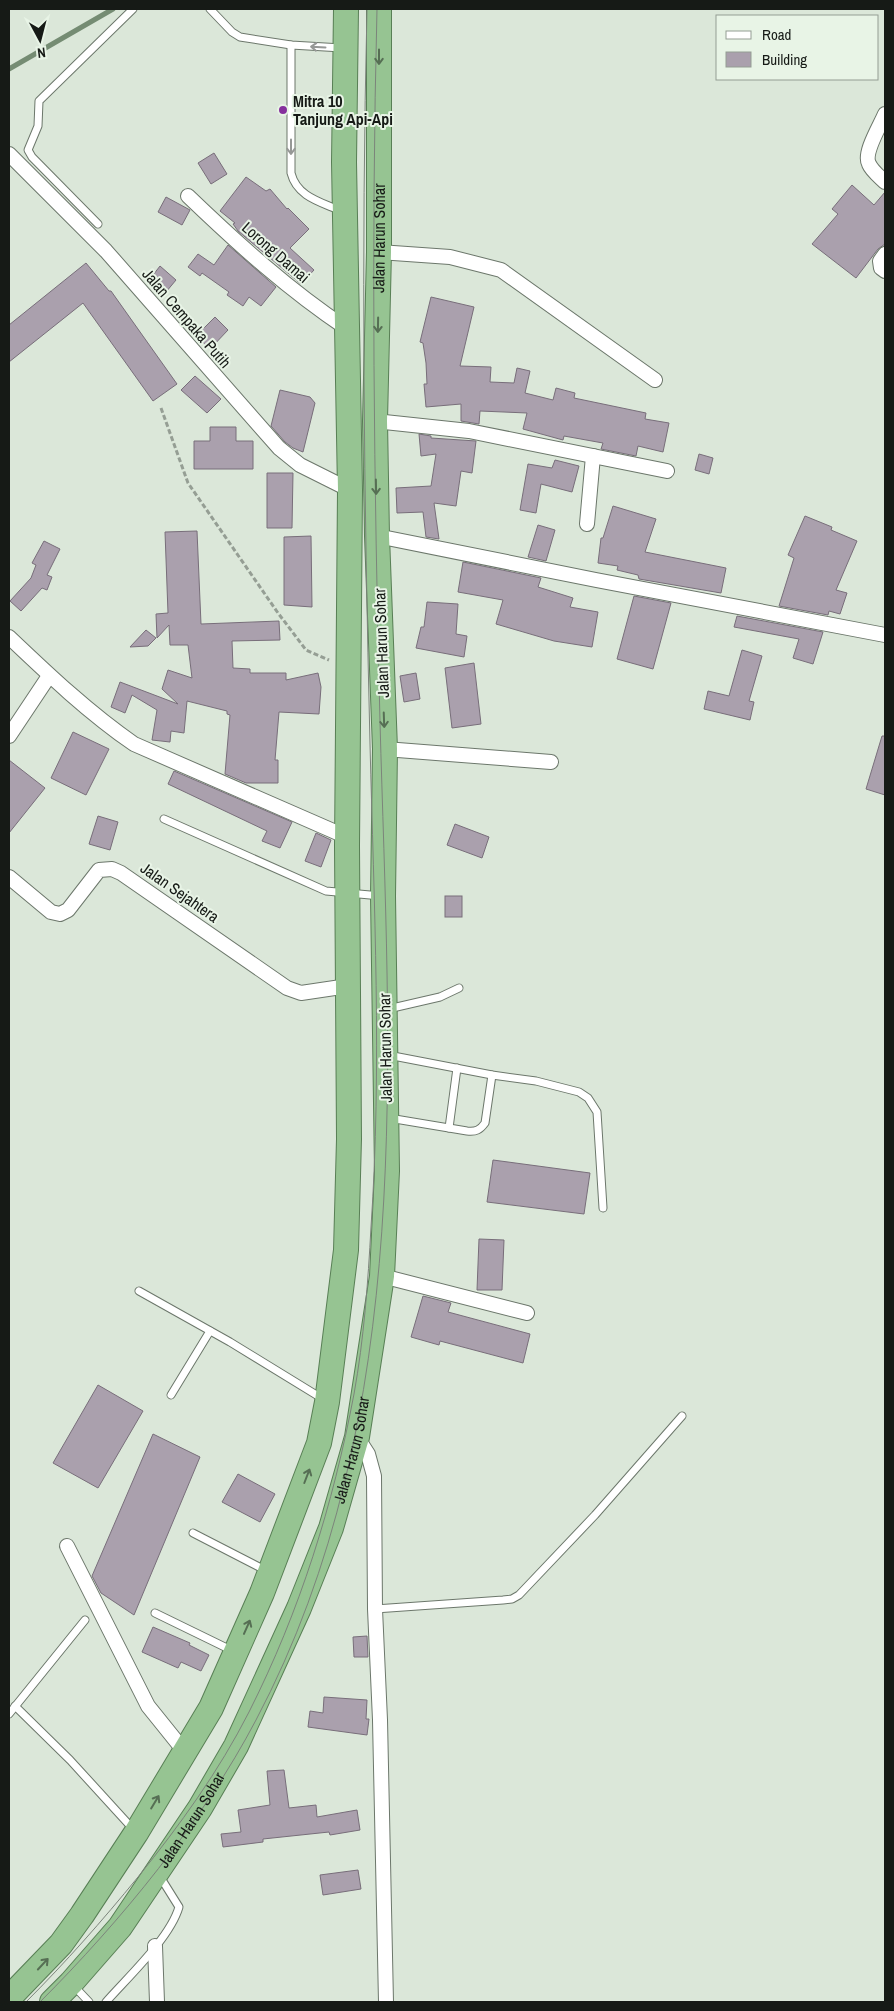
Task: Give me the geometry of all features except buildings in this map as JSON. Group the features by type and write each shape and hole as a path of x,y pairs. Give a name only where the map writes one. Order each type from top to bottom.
{"highway":[{"name":"Jalan Harun Sohar","path":"9,1998 61,1944 109,1876 211,1708 270,1572 319,1443 328,1402 346,1250 350,1139 347,837 350,490 345,213 346,9"},
{"name":"Jalan Harun Sohar","path":"52,2002 120,1927 200,1808 240,1738 299,1608 331,1528 357,1437 382,1276 387,1171 383,896 385,749 377,536 376,421 379,252 379,9"}],"street":[{"path":"885,114 867,159 870,166 885,182"},
{"name":"Jalan Cempaka Putih","path":"9,154 106,251 279,448 300,466 350,490"},
{"name":"Lorong Damai","path":"188,196 260,262 310,304 346,328"},
{"path":"379,252 450,257 500,270 655,380"},
{"path":"885,254 880,261 881,268 885,271"},
{"path":"376,421 469,431 667,471"},
{"path":"587,524 593,456"},
{"path":"377,536 885,635"},
{"path":"9,637 49,676 114,730 134,744 347,837"},
{"path":"9,736 49,676"},
{"path":"385,749 551,762"},
{"name":"Jalan Sejahtera","path":"9,877 52,912 60,914 68,910 99,870 112,869 121,873 287,988 301,992 348,986"},
{"path":"382,1276 527,1313"},
{"path":"357,1437 368,1454 374,1476 375,1609 380,1720 386,2002"},
{"path":"67,1546 148,1706 185,1752"},
{"path":"155,1946 157,2002"}],"lane":[{"path":"98,224 32,158 28,150 38,126 39,101 133,9"},
{"path":"210,9 232,32 240,37 291,46 345,49"},
{"path":"291,46 291,173 293,182 297,189 306,196 345,213"},
{"path":"164,819 326,891 383,896"},
{"path":"385,1010 440,998 459,988"},
{"path":"385,1054 492,1075 536,1081 579,1092 588,1098 595,1105 598,1112 603,1208"},
{"path":"449,1128 458,1068"},
{"path":"386,1117 474,1132 481,1129 485,1123 492,1075"},
{"path":"138,1291 210,1330 328,1402"},
{"path":"171,1395 210,1330"},
{"path":"375,1609 494,1601 512,1599 519,1595 595,1514 682,1416"},
{"path":"193,1533 270,1572"},
{"path":"155,1613 236,1652"},
{"path":"9,1714 85,1620"},
{"path":"15,1706 70,1760 136,1833"},
{"path":"106,2002 155,1946 176,1916 179,1907 158,1872"},
{"path":"71,1983 89,2002"}],"path":[{"path":"161,408 188,482 278,613 306,650 348,667"}],"waterway":[{"path":"9,69 113,9"}],"tram line":[{"path":"26,2002 84,1941 154,1857 198,1797 225,1755 249,1712 284,1635 313,1557 336,1476 354,1394 367,1290 370,1248 377,1046 364,376 367,9"},
{"path":"40,2002 130,1904 186,1832 235,1758 256,1720 308,1603 345,1482 368,1358 382,1232 387,1104 387,976 378,633 374,366 374,187 377,9"}],"place":[{"name":"Mitra 10 Tanjung Api-Api","path":"283,110"}]}
